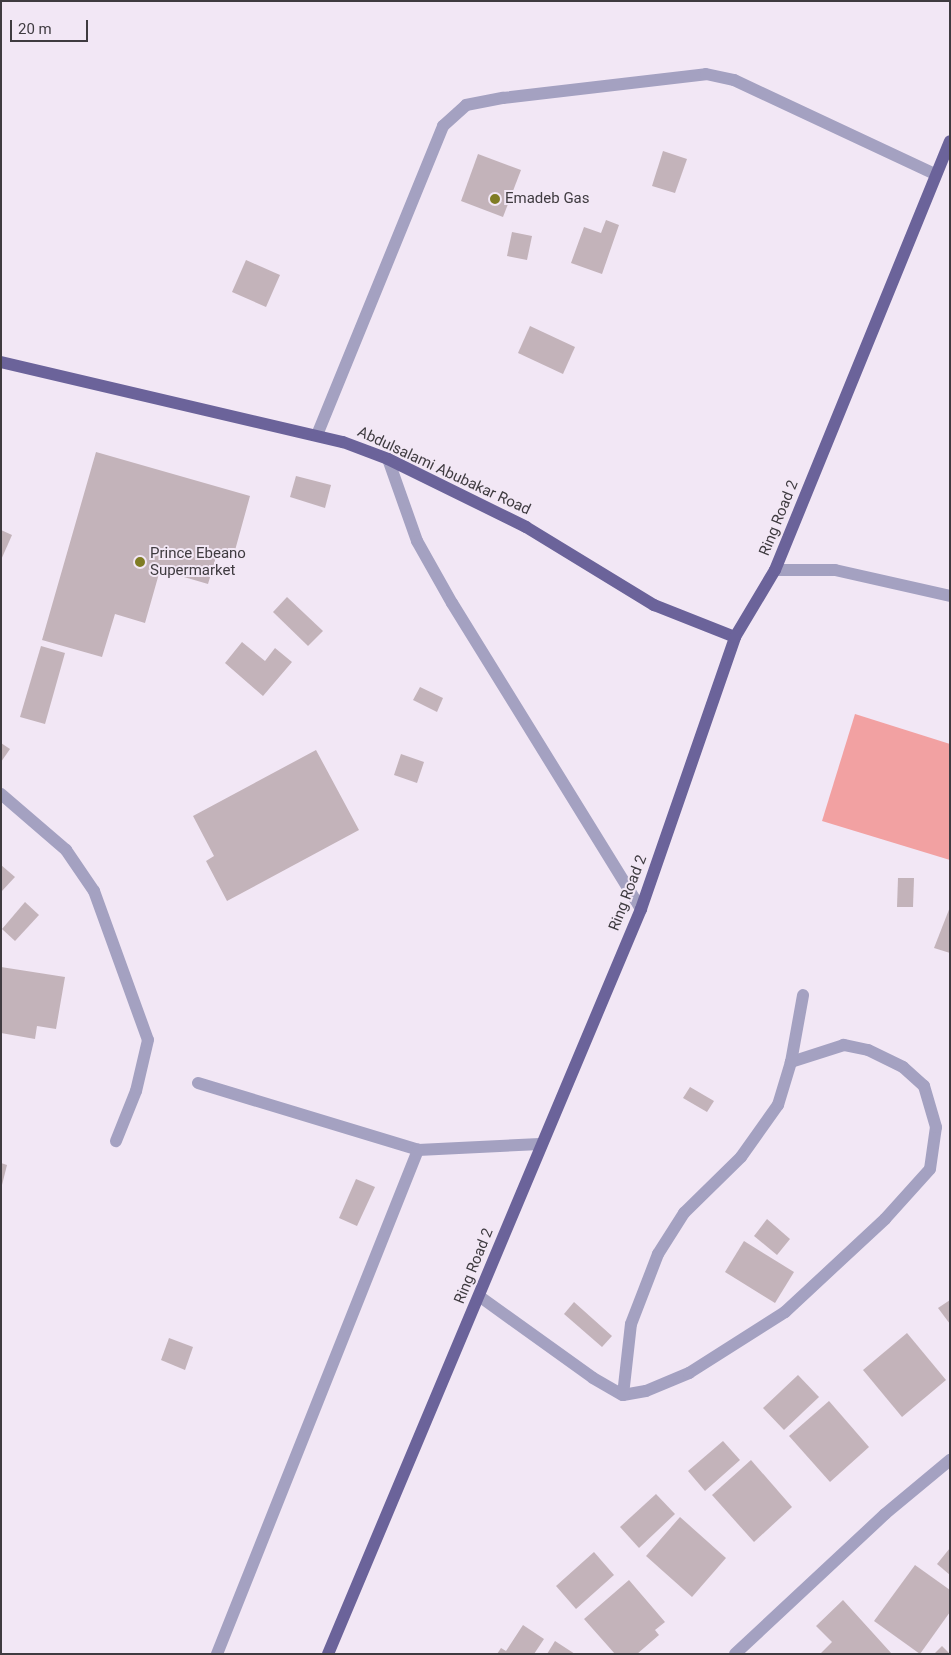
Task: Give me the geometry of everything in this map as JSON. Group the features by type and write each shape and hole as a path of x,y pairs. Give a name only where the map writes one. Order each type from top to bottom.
{"main road":[{"name":"Ring Road 2","path":"328,1654 480,1296 540,1144 641,909 735,637 775,570 950,141"},
{"name":"Abdulsalami Abubakar Road","path":"1,362 343,442 388,459 526,527 654,605 735,637"}],"street":[{"path":"317,436 443,126 466,106 504,98 706,74 734,80 935,174"},
{"path":"388,459 417,541 452,603 641,909"},
{"path":"775,570 835,570 950,596"},
{"path":"1,794 66,850 94,891 148,1040 136,1091 116,1141"},
{"path":"623,1395 631,1324 658,1254 684,1213 741,1157 778,1105 791,1062 803,995"},
{"path":"480,1296 592,1378 623,1395 646,1391 689,1373 785,1312 885,1219 930,1170 936,1127 924,1086 903,1067 868,1050 844,1045 791,1062"},
{"path":"198,1083 418,1150 540,1144"},
{"path":"217,1654 418,1150"},
{"path":"735,1654 884,1514 950,1460"}],"shaded area":[{"path":"855,714 950,744 950,860 822,821"}],"building":[{"path":"663,151 687,159 675,193 652,186"},
{"path":"478,154 521,170 503,217 461,201"},
{"path":"606,220 619,225 602,274 571,263 584,227 601,233"},
{"path":"512,232 532,236 527,260 507,256"},
{"path":"246,260 280,275 266,307 232,292"},
{"path":"530,326 575,347 563,374 518,353"},
{"name":"Prince Ebeano Supermarket","path":"96,452 250,496 234,554 218,550 208,584 160,570 145,623 115,614 102,657 42,640"},
{"path":"296,476 331,485 325,508 290,497"},
{"path":"1,530 12,535 1,560"},
{"path":"287,597 323,631 308,646 273,612"},
{"path":"242,642 265,661 275,648 292,662 263,696 225,663"},
{"path":"41,646 65,653 45,724 20,717"},
{"path":"420,687 443,698 437,712 413,700"},
{"path":"1,743 10,749 1,762"},
{"path":"316,750 359,830 227,901 206,861 214,856 193,816"},
{"path":"401,754 424,762 417,783 394,775"},
{"path":"1,865 15,877 1,892"},
{"path":"898,878 914,878 913,907 897,907"},
{"path":"25,902 39,915 15,941 2,929"},
{"path":"950,907 950,953 934,948"},
{"path":"1,967 65,977 56,1029 37,1026 35,1039 1,1033"},
{"path":"690,1087 714,1101 707,1112 683,1098"},
{"path":"1,1163 7,1165 2,1185 1,1185"},
{"path":"356,1179 375,1187 357,1226 339,1218"},
{"path":"767,1219 790,1239 777,1255 754,1236"},
{"path":"744,1241 794,1272 775,1303 725,1272"},
{"path":"950,1300 950,1324 938,1308"},
{"path":"574,1302 612,1336 602,1347 564,1314"},
{"path":"907,1333 946,1380 902,1417 863,1370"},
{"path":"169,1338 193,1347 185,1370 161,1360"},
{"path":"798,1375 819,1397 784,1430 763,1408"},
{"path":"829,1401 869,1447 830,1482 789,1436"},
{"path":"723,1441 740,1460 705,1491 688,1471"},
{"path":"751,1460 792,1507 754,1542 712,1495"},
{"path":"656,1494 675,1514 639,1548 620,1527"},
{"path":"680,1517 726,1558 692,1597 646,1556"},
{"path":"950,1548 950,1575 937,1564"},
{"path":"594,1552 614,1575 576,1609 556,1586"},
{"path":"915,1565 950,1590 950,1612 920,1654 874,1621"},
{"path":"629,1580 665,1622 655,1630 659,1635 637,1654 615,1654 584,1619"},
{"path":"843,1600 892,1654 820,1654 832,1642 816,1626"},
{"path":"523,1625 544,1639 534,1654 497,1654 501,1648 506,1651"},
{"path":"555,1641 575,1654 547,1654"},
{"path":"942,1646 950,1654 934,1654"}],"place":[{"name":"Emadeb Gas","path":"495,199"},
{"name":"Prince Ebeano Supermarket","path":"140,562"}]}
